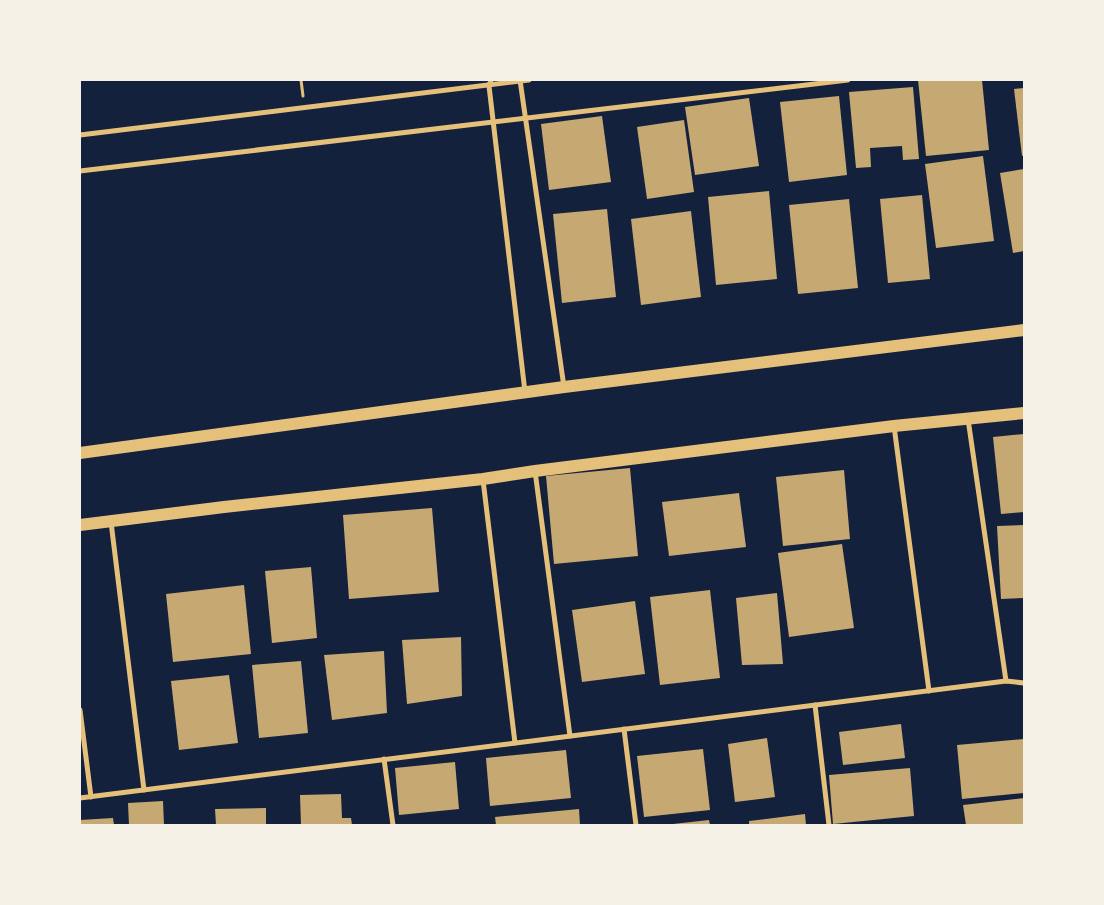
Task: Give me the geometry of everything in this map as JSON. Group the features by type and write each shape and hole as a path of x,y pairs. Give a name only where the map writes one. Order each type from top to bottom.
{"main road":[{"path":"80,454 564,387 1024,330"},
{"path":"80,525 483,479 894,426 1024,413"}],"street":[{"path":"492,80 489,86 525,393"},
{"path":"80,135 304,106 529,80"},
{"path":"80,171 525,120 848,80"},
{"path":"520,81 564,387"},
{"path":"968,418 1006,681"},
{"path":"894,426 929,690"},
{"path":"535,471 570,736"},
{"path":"483,479 515,743"},
{"path":"111,521 144,790"},
{"path":"80,798 929,690 1006,681 1024,683"},
{"path":"815,705 829,825"},
{"path":"80,710 91,797"},
{"path":"624,729 636,825"},
{"path":"384,759 393,825"}],"building":[{"path":"918,80 982,80 989,150 926,156"},
{"path":"913,87 919,159 903,160 902,146 870,148 871,167 856,168 849,92"},
{"path":"1024,88 1024,155 1022,156 1014,89"},
{"path":"839,96 847,175 789,182 780,102"},
{"path":"749,98 759,166 695,175 685,107"},
{"path":"602,116 611,182 549,190 541,124"},
{"path":"684,120 694,192 647,199 637,127"},
{"path":"983,156 994,241 936,248 925,164"},
{"path":"1024,169 1024,251 1013,253 1000,173"},
{"path":"769,191 777,279 716,285 708,197"},
{"path":"922,195 930,279 888,283 880,199"},
{"path":"849,199 858,288 798,294 789,205"},
{"path":"607,209 616,297 562,303 553,214"},
{"path":"691,211 701,297 641,305 631,219"},
{"path":"1024,434 1024,512 1001,514 993,437"},
{"path":"630,468 638,556 554,564 546,476"},
{"path":"844,470 850,539 783,546 776,477"},
{"path":"739,493 746,547 669,556 662,502"},
{"path":"432,508 439,592 349,599 343,515"},
{"path":"1024,525 1024,598 1001,599 997,526"},
{"path":"842,544 854,628 789,637 778,553"},
{"path":"311,567 317,638 272,643 265,571"},
{"path":"244,585 251,654 173,662 166,594"},
{"path":"710,590 720,678 660,685 650,597"},
{"path":"777,593 783,664 742,665 736,598"},
{"path":"635,601 645,674 582,682 572,610"},
{"path":"461,637 462,696 407,704 402,640"},
{"path":"384,651 387,713 332,720 324,655"},
{"path":"301,661 308,733 259,738 252,665"},
{"path":"229,675 238,743 179,750 171,681"},
{"path":"901,724 905,758 843,765 839,732"},
{"path":"767,738 775,797 735,802 728,744"},
{"path":"1024,739 1024,793 962,799 957,745"},
{"path":"703,749 710,810 644,817 637,756"},
{"path":"566,750 571,798 490,806 486,758"},
{"path":"455,762 459,809 399,815 395,768"},
{"path":"910,768 914,816 833,824 829,775"},
{"path":"341,794 342,818 351,818 352,825 301,825 300,795"},
{"path":"1024,798 1024,825 966,825 963,805"},
{"path":"163,801 164,825 129,825 128,803"},
{"path":"266,808 266,825 216,825 215,809"},
{"path":"579,809 580,825 496,825 495,817"},
{"path":"805,814 806,825 749,825 749,821"},
{"path":"113,818 114,825 80,825 80,820"},
{"path":"709,820 710,825 673,825 673,824"}]}
